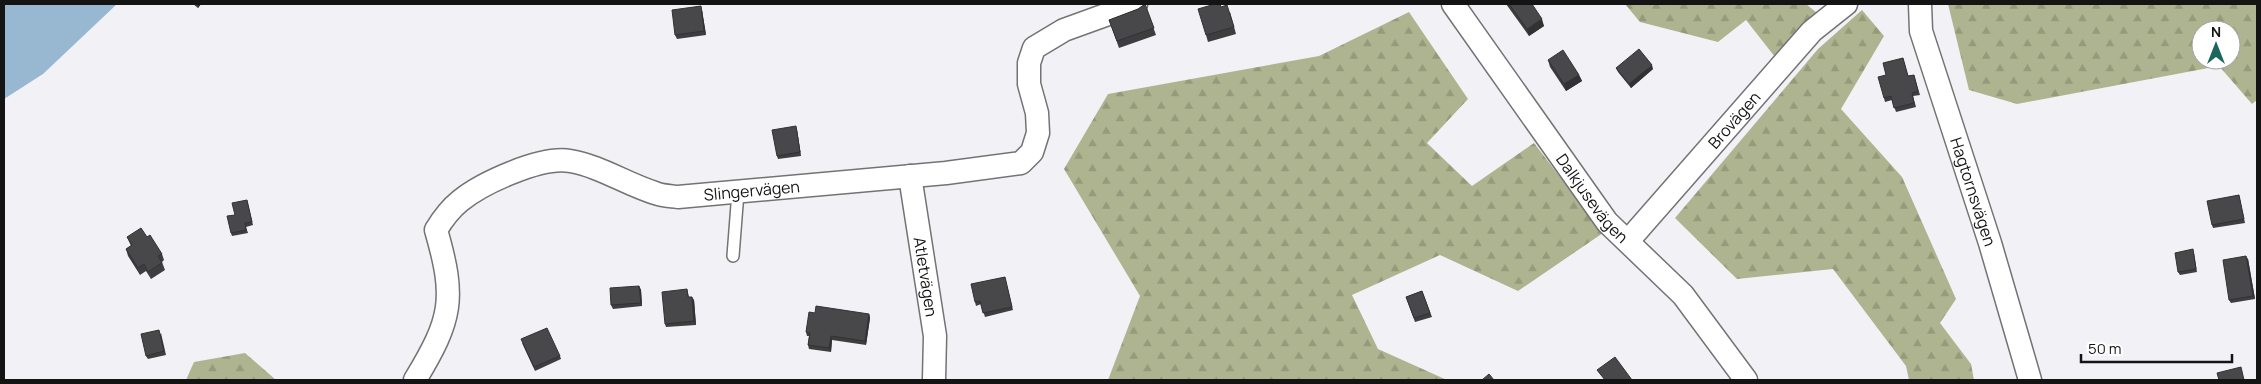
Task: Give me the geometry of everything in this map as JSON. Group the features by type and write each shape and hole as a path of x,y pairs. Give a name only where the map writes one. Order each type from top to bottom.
{"street":[{"name":"Slingervägen","path":"415,380 428,359 448,312 448,276 436,230 444,217 460,201 480,188 515,171 539,163 568,160 596,168 656,194 678,197 946,173 1021,163 1032,152 1038,133 1037,113 1030,84 1029,63 1034,48 1064,30 1136,4"},
{"name":"Dalkjusevägen","path":"1453,4 1607,222 1683,295 1746,380"},
{"name":"Brovägen","path":"1628,241 1812,32 1846,4"},
{"name":"Hagtornsvägen","path":"1920,4 1921,32 1990,243 2030,380"},
{"name":"Atletvägen","path":"910,176 935,336 934,380"}],"lane":[{"path":"733,256 738,192"}],"green space":[{"path":"1625,4 1806,4 1817,13 1775,57 1746,20 1718,42 1640,22"},
{"path":"1948,4 2257,4 2257,100 2252,104 2222,70 2241,70 2241,20 2191,20 2191,70 2198,70 2017,104 1969,90"},
{"path":"1862,10 1884,36 1841,109 1902,177 1956,299 1940,323 1971,364 1974,380 1909,380 1906,366 1833,269 1737,279 1675,218 1818,49"},
{"path":"1409,12 1468,99 1427,143 1472,186 1534,143 1603,233 1518,291 1440,255 1352,295 1378,349 1447,380 1108,380 1140,296 1064,169 1108,94 1319,56"},
{"path":"245,353 276,380 186,380 194,362"}],"water":[{"path":"4,4 117,4 43,74 4,99"}],"building":[{"path":"1145,4 1154,28 1117,41 1109,20 1138,9"},
{"path":"1220,4 1221,7 1227,5 1234,27 1206,35 1198,9"},
{"path":"1509,4 1532,4 1542,19 1527,29"},
{"path":"701,6 704,31 675,35 672,10"},
{"path":"1639,49 1652,65 1629,84 1616,68"},
{"path":"1563,50 1579,75 1564,84 1548,60"},
{"path":"1903,58 1908,76 1914,75 1918,91 1912,93 1914,103 1894,108 1891,96 1884,98 1878,77 1886,75 1883,63"},
{"path":"796,126 800,152 777,156 772,130"},
{"path":"2239,195 2244,219 2212,225 2207,201"},
{"path":"247,200 252,222 245,223 246,230 231,233 227,216 235,215 232,203"},
{"path":"141,228 147,237 150,235 162,254 158,256 162,263 148,272 144,264 138,268 126,249 132,245 127,237"},
{"path":"2193,249 2196,269 2178,272 2175,253"},
{"path":"2246,256 2253,296 2229,300 2223,260"},
{"path":"1005,277 1012,307 983,313 980,301 975,302 971,284"},
{"path":"639,286 641,303 611,305 610,288"},
{"path":"687,289 688,297 692,297 694,321 665,324 662,292"},
{"path":"1422,291 1430,313 1414,318 1406,297"},
{"path":"816,306 869,314 865,341 831,336 829,348 808,345 810,333 806,332 809,312 815,313"},
{"path":"547,328 560,356 534,367 521,339"},
{"path":"159,330 164,351 146,356 141,334"},
{"path":"1615,357 1632,380 1605,380 1597,370"},
{"path":"2241,367 2244,380 2219,380 2217,373"},
{"path":"1489,374 1494,380 1482,380"}]}
